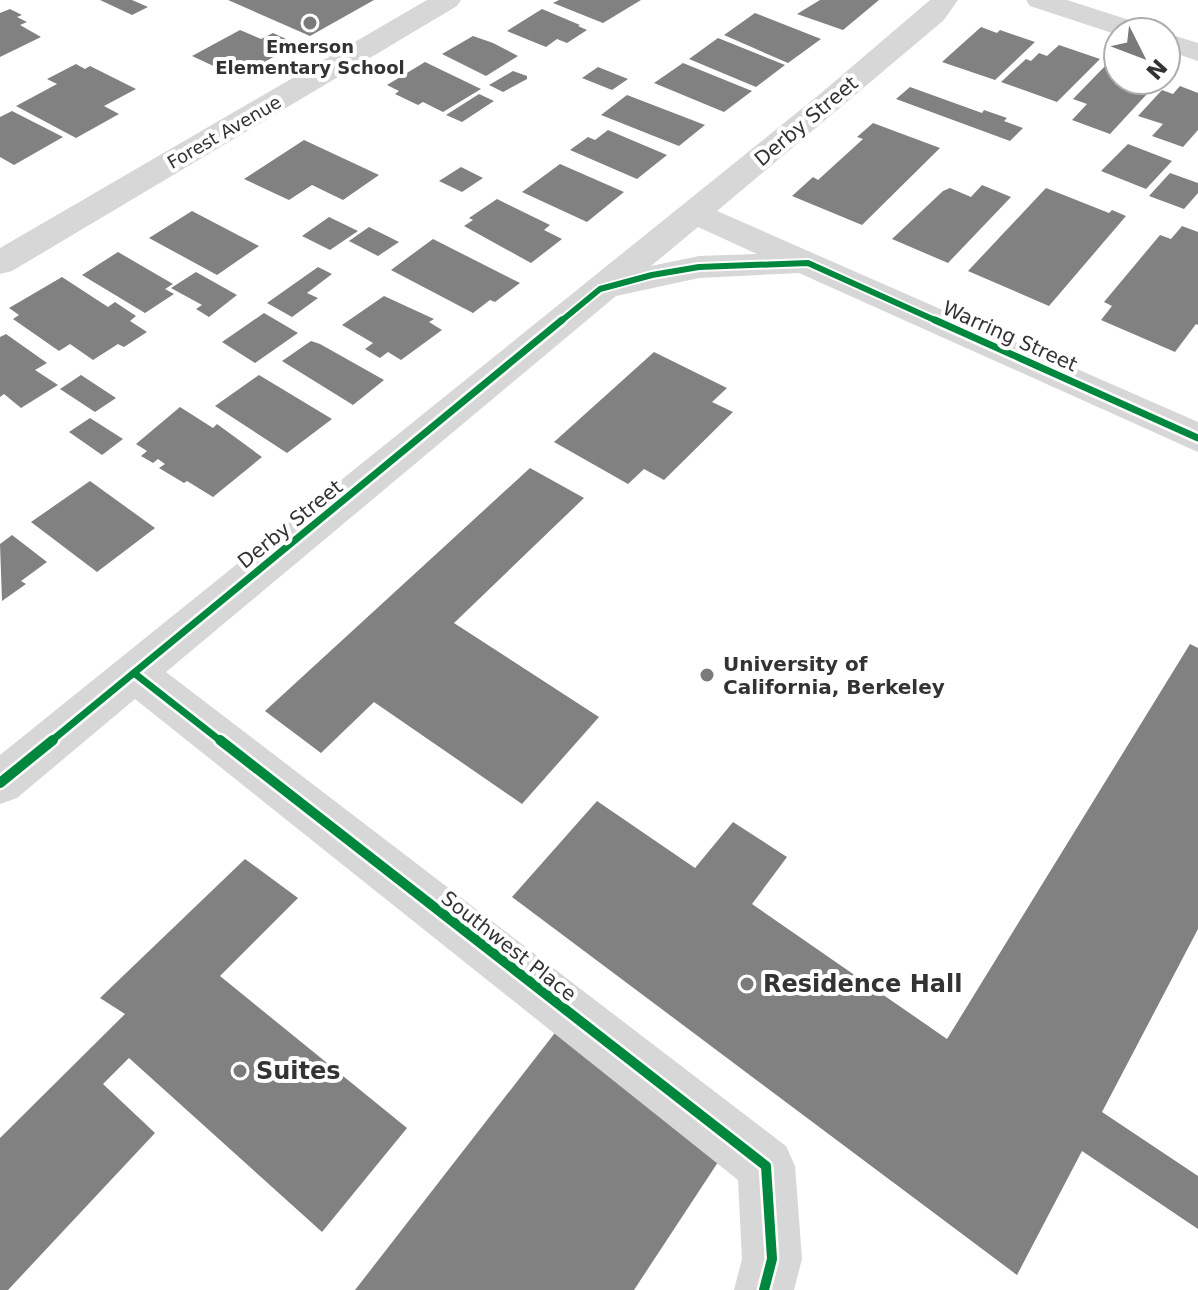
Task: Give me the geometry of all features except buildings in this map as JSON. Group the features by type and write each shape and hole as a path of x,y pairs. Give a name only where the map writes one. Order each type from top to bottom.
{"street":[{"name":"Forest Avenue","path":"0,263 447,0"},
{"name":"Derby Street","path":"0,783 934,14 944,0"},
{"path":"1040,0 1102,20"},
{"name":"Warring Street","path":"694,213 1198,438"},
{"path":"600,289 699,267 808,263"},
{"name":"Southwest Place","path":"134,673 766,1166 772,1259 764,1290"}],"cycle path":[{"path":"0,783 600,289 699,267 808,263 1198,438"},
{"path":"134,673 766,1166 772,1259 764,1290"}],"place":[{"name":"Emerson Elementary School","path":"310,23"},
{"name":"University of California, Berkeley","path":"707,675"},
{"name":"Residence Hall","path":"747,984"},
{"name":"Suites","path":"240,1071"}]}
